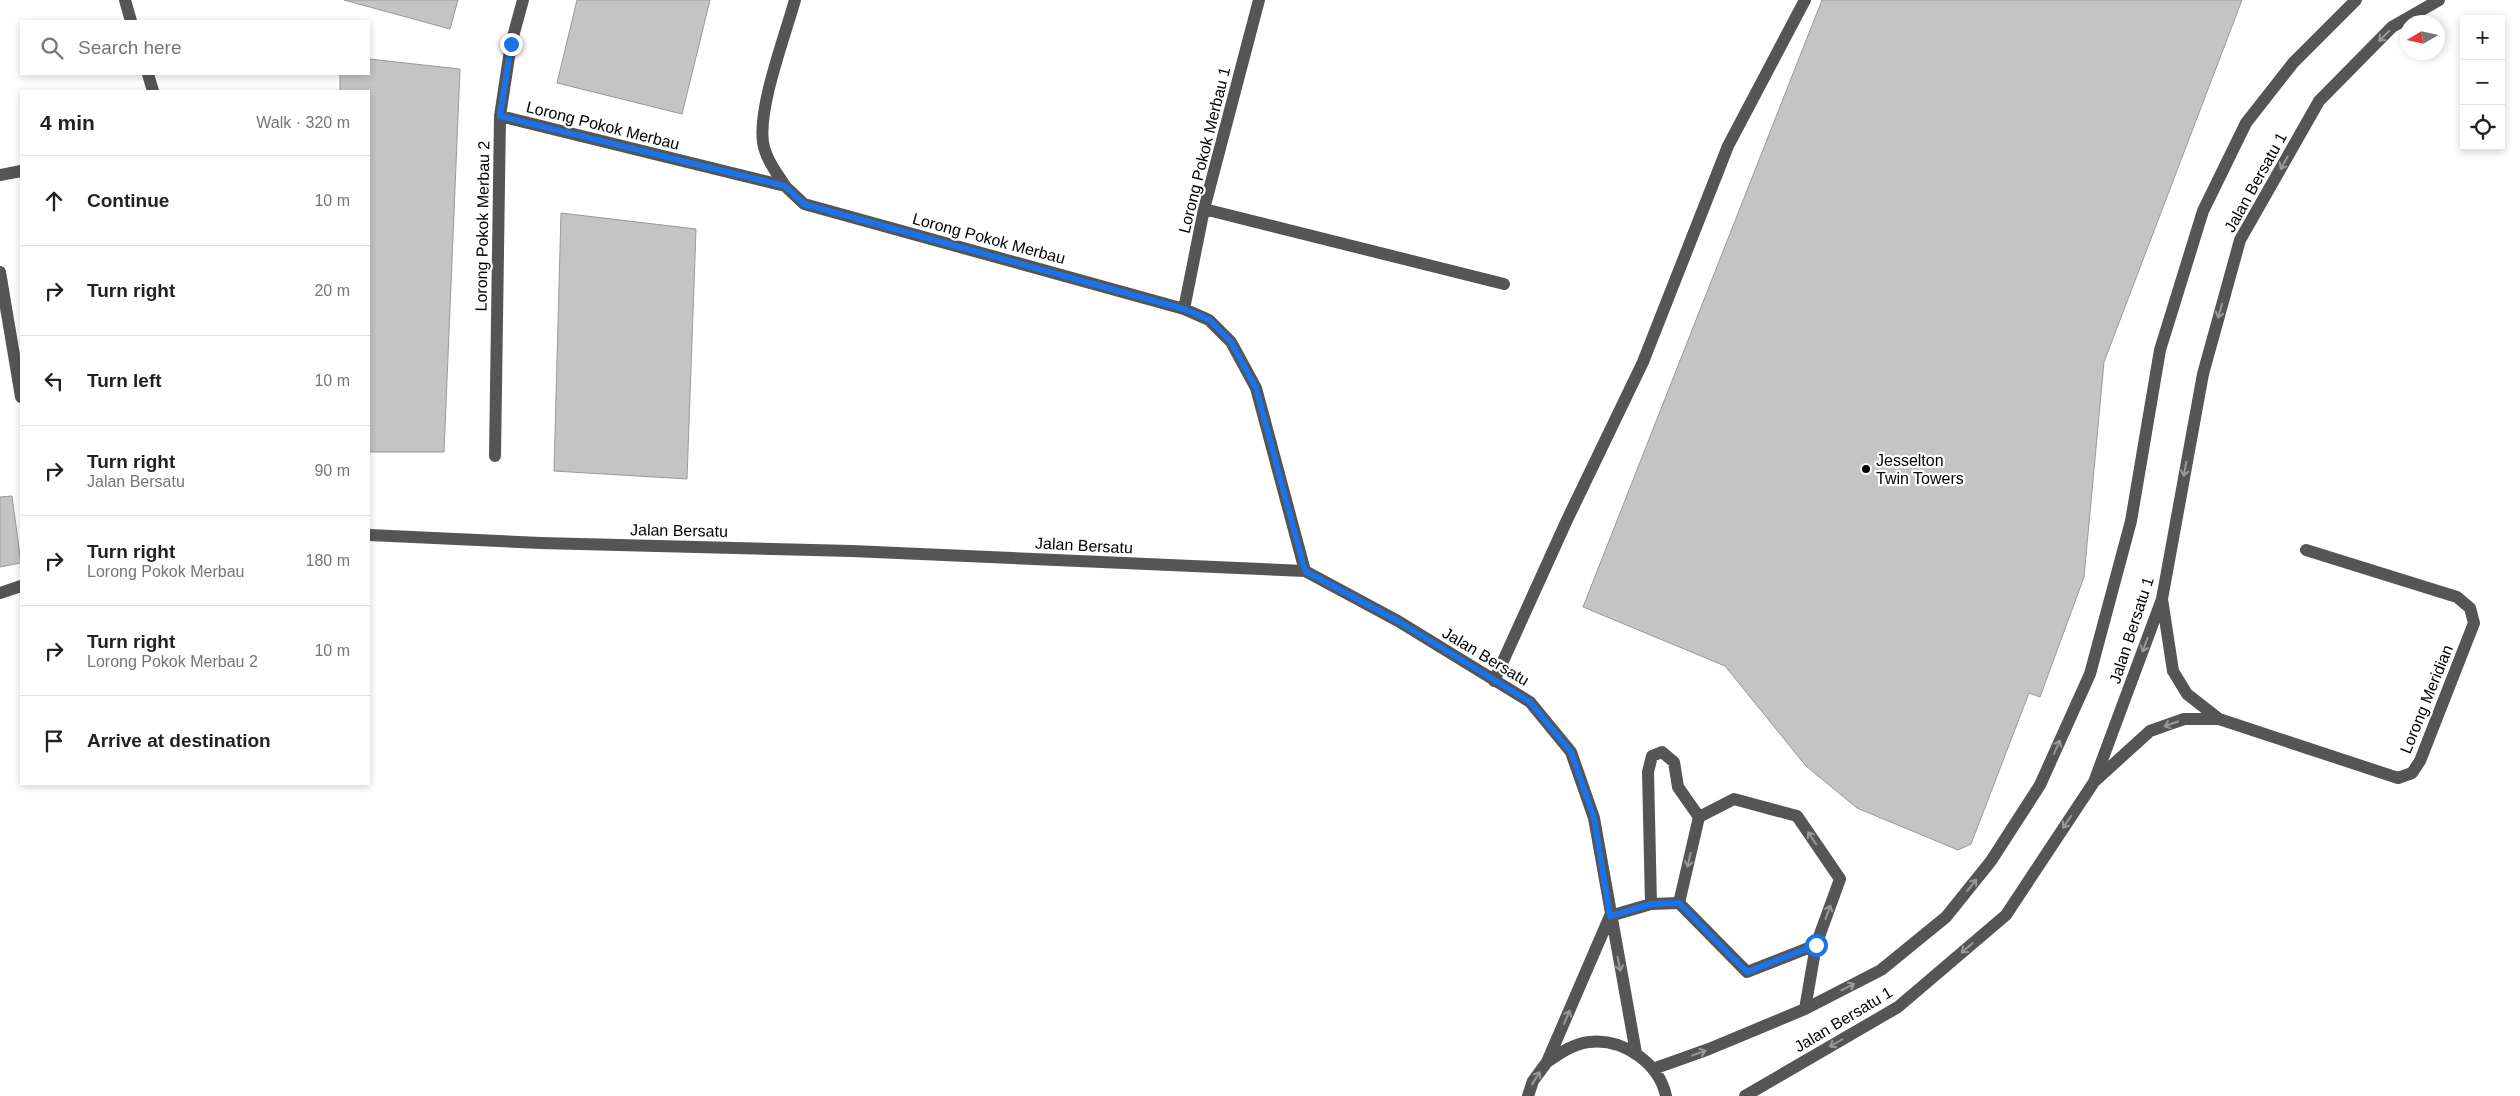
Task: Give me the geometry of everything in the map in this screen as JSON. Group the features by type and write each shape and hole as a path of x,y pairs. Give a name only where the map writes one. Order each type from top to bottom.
{"street":[{"path":"125,0 131,20"},
{"name":"Lorong Pokok Merbau 2","path":"495,456 500,116 511,44 523,0"},
{"path":"785,186 770,161 763,142 764,110 795,0"},
{"name":"Lorong Pokok Merbau 1","path":"1184,309 1204,209 1259,0"},
{"path":"1494,681 1567,520 1642,362 1728,146 1805,0"},
{"name":"Jalan Bersatu 1","path":"1653,1069 1805,1009 1881,970 1946,917 1991,861 2040,786 2090,674 2131,521 2160,350 2203,211 2246,123 2293,62 2356,0"},
{"name":"Jalan Bersatu 1","path":"1745,1096 1898,1006 2006,915 2094,782 2162,599 2202,374 2240,240 2319,101 2392,27 2439,0"},
{"path":"148,75 153,90"},
{"name":"Lorong Pokok Merbau","path":"500,116 785,186 804,204 1184,309 1210,320 1231,342 1256,388 1305,571"},
{"path":"0,175 20,171"},
{"path":"1204,209 1504,284"},
{"path":"0,272 20,391"},
{"name":"Jalan Bersatu","path":"370,535 541,542 852,550 1305,571 1398,621 1530,702 1571,752 1594,818 1636,1053"},
{"name":"Lorong Meridian","path":"2094,782 2150,731 2184,719 2219,719 2398,778 2412,773 2420,761 2474,623 2470,608 2457,597 2306,550"},
{"path":"0,593 20,586"},
{"name":"Lorong Meridian","path":"2162,599 2173,671 2187,694 2219,719"},
{"path":"1651,904 1648,772 1652,756 1662,752 1674,762 1678,787 1700,817"},
{"path":"1679,903 1700,817 1734,799 1797,816 1840,879 1816,945 1805,1009"},
{"path":"1528,1096 1533,1081 1547,1062 1610,916 1651,904 1679,903 1747,972 1816,945"},
{"path":"1547,1062 1567,1049 1590,1042 1614,1044 1636,1053 1653,1069 1666,1096"}],"building":[{"path":"344,0 458,0 450,29"},
{"path":"577,0 710,0 682,114 557,83"},
{"name":"Jesselton Twin Towers","path":"1822,0 2242,0 2104,362 2084,577 2040,697 2029,693 1971,844 1958,850 1857,808 1806,766 1725,666 1583,607"},
{"path":"370,59 460,69 444,452 370,452 370,90 340,90 340,75 370,75"},
{"path":"561,213 696,229 687,479 554,471"},
{"path":"12,496 20,563 0,567 0,497"}],"place":[{"name":"Jesselton Twin Towers","path":"1866,469"}],"route":[{"path":"511,44 500,116 785,186 804,204 1184,309 1210,320 1231,342 1256,388 1305,571 1398,621 1530,702 1571,752 1594,818 1610,916 1651,904 1679,903 1747,972 1816,945"}]}
